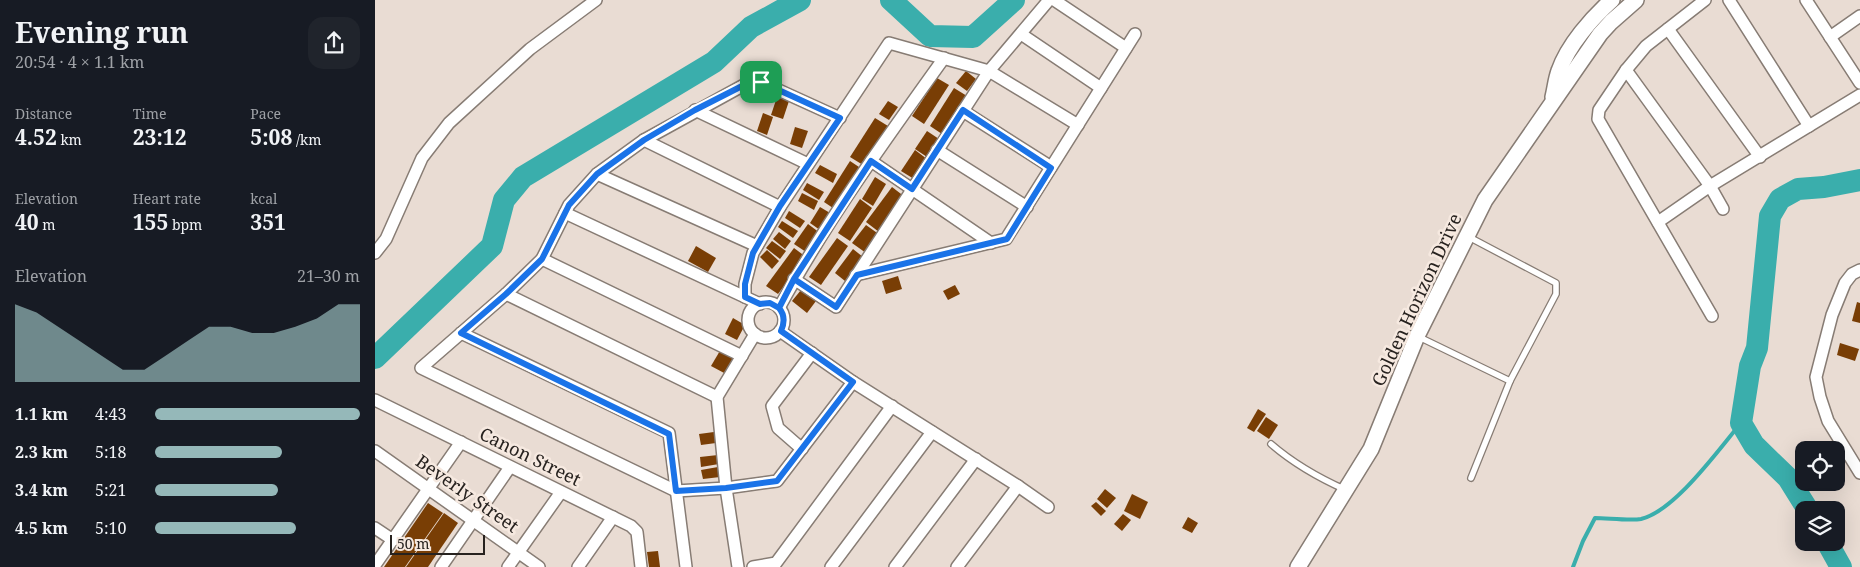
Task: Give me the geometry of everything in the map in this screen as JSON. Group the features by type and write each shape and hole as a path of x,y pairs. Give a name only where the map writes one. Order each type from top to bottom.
{"street":[{"path":"375,253 386,239 422,158 449,123 530,50 596,0"},
{"path":"794,279 836,307 989,71 1049,0"},
{"path":"1054,0 1126,48"},
{"name":"Golden Horizon Drive","path":"1551,106 1559,70 1588,23 1612,0"},
{"name":"Golden Horizon Drive","path":"1298,567 1371,449 1417,336 1485,200 1600,34 1636,0"},
{"path":"1705,0 1646,46 1625,70 1599,110 1598,119 1711,316"},
{"path":"1729,0 1809,126"},
{"path":"1805,0 1860,83"},
{"path":"1830,37 1860,16"},
{"path":"1668,29 1759,157"},
{"path":"1021,34 1101,88"},
{"path":"857,275 1007,239 1135,34"},
{"path":"745,297 745,284 753,253 780,206 889,43 989,71 1078,125"},
{"path":"779,308 794,279 871,161 944,58"},
{"path":"1625,70 1710,186 1723,209"},
{"path":"840,118 761,82 744,85 695,110 644,140 597,174 569,205 542,259 506,294 421,368 676,491 726,488 777,481 853,382"},
{"path":"1657,222 1710,186 1860,94"},
{"path":"695,110 808,164"},
{"path":"963,110 1051,168"},
{"path":"644,140 780,206"},
{"path":"937,150 1027,207"},
{"path":"871,161 991,243"},
{"path":"597,174 757,246"},
{"path":"565,213 760,304"},
{"path":"542,259 742,356"},
{"path":"1858,465 1828,421 1816,377 1831,315 1845,283 1852,274 1860,270"},
{"path":"506,294 717,397"},
{"path":"770,303 779,308 784,316 781,331 765,338 755,334 751,329 749,317 755,307 760,304 770,303"},
{"path":"781,331 853,382 1018,486 1047,508"},
{"path":"461,333 669,434 686,567"},
{"path":"738,567 726,488 717,397 755,334"},
{"path":"802,449 778,428 772,406 812,353"},
{"name":"Canon Street","path":"375,400 631,526 637,532 641,567"},
{"path":"753,567 776,563 892,406"},
{"path":"831,567 932,432"},
{"path":"375,565 461,442"},
{"name":"Beverly Street","path":"375,451 539,567"},
{"path":"895,567 976,459"},
{"path":"441,567 510,467"},
{"path":"957,567 1018,486"},
{"path":"508,567 561,492"},
{"path":"578,567 613,517"},
{"path":"375,528 393,540"}],"lane":[{"path":"1467,236 1556,283 1556,294 1510,381 1471,478"},
{"path":"1417,336 1510,381"},
{"path":"1271,444 1284,455 1315,475 1346,490"}],"building":[{"path":"966,71 976,79 967,91 956,83"},
{"path":"937,78 949,85 924,124 912,116"},
{"path":"954,88 967,96 942,134 930,126"},
{"path":"777,97 789,101 783,119 771,115"},
{"path":"888,101 898,107 889,120 879,114"},
{"path":"763,113 773,117 767,135 757,131"},
{"path":"875,118 888,126 863,165 850,157"},
{"path":"795,127 808,131 802,148 790,144"},
{"path":"927,131 939,139 927,157 915,149"},
{"path":"915,150 927,159 914,179 901,171"},
{"path":"850,161 862,169 836,210 824,202"},
{"path":"820,165 837,174 833,183 815,173"},
{"path":"875,177 886,184 873,206 862,199"},
{"path":"807,183 824,192 819,200 803,190"},
{"path":"892,187 905,197 879,232 866,222"},
{"path":"802,193 818,201 814,210 798,201"},
{"path":"860,199 872,208 850,241 838,233"},
{"path":"820,207 830,213 820,230 810,223"},
{"path":"789,211 805,221 800,228 785,218"},
{"path":"782,221 798,231 793,238 778,227"},
{"path":"808,224 820,233 806,252 794,244"},
{"path":"866,225 880,235 866,253 852,243"},
{"path":"779,232 791,241 785,249 773,239"},
{"path":"837,238 848,246 821,285 809,277"},
{"path":"772,241 786,251 780,259 766,248"},
{"path":"696,246 716,258 708,272 688,261"},
{"path":"794,248 806,257 778,294 766,286"},
{"path":"853,249 863,257 845,281 835,273"},
{"path":"767,250 779,261 772,269 760,257"},
{"path":"898,276 902,289 886,294 882,281"},
{"path":"955,285 960,294 948,300 943,291"},
{"path":"801,290 816,301 807,313 792,301"},
{"path":"1857,302 1860,303 1860,323 1852,321"},
{"path":"733,318 745,325 737,340 725,334"},
{"path":"1840,343 1859,349 1855,361 1837,355"},
{"path":"721,349 735,357 726,374 711,366"},
{"path":"1258,409 1266,414 1254,432 1247,428"},
{"path":"1266,417 1278,425 1269,439 1257,431"},
{"path":"714,432 716,443 701,445 699,434"},
{"path":"718,455 719,464 701,467 700,457"},
{"path":"718,467 720,477 703,479 701,470"},
{"path":"1105,489 1116,498 1107,508 1097,499"},
{"path":"1132,494 1148,502 1140,519 1124,511"},
{"path":"1096,502 1106,511 1101,516 1091,506"},
{"path":"428,503 443,513 405,567 384,567"},
{"path":"444,513 458,523 428,567 406,567"},
{"path":"1123,514 1131,520 1122,531 1114,524"},
{"path":"1188,517 1198,523 1192,533 1182,528"},
{"path":"658,551 660,567 649,567 647,552"}],"waterway":[{"path":"375,358 492,246 504,200 523,177 714,62 751,27 800,0"},
{"path":"891,0 930,36 973,37 1014,0"},
{"path":"1802,501 1788,478 1754,445 1741,423 1750,366 1757,348 1770,216 1780,199 1798,189 1824,187 1860,180"},
{"path":"1573,567 1583,541 1595,518 1636,520 1654,514 1682,492 1709,463 1741,423"},
{"path":"1832,551 1841,567"}],"route":[{"path":"761,82 744,85 695,110 644,140 597,174 569,205 542,259 506,294 461,333 669,434 676,491 726,488 777,481 853,382 781,331 784,316 779,308 794,279 836,307 857,275 1007,239 1051,168 963,110 912,189 871,161 794,279 779,308 770,303 760,304 745,297 745,284 753,253 780,206 840,118 761,82"}]}
